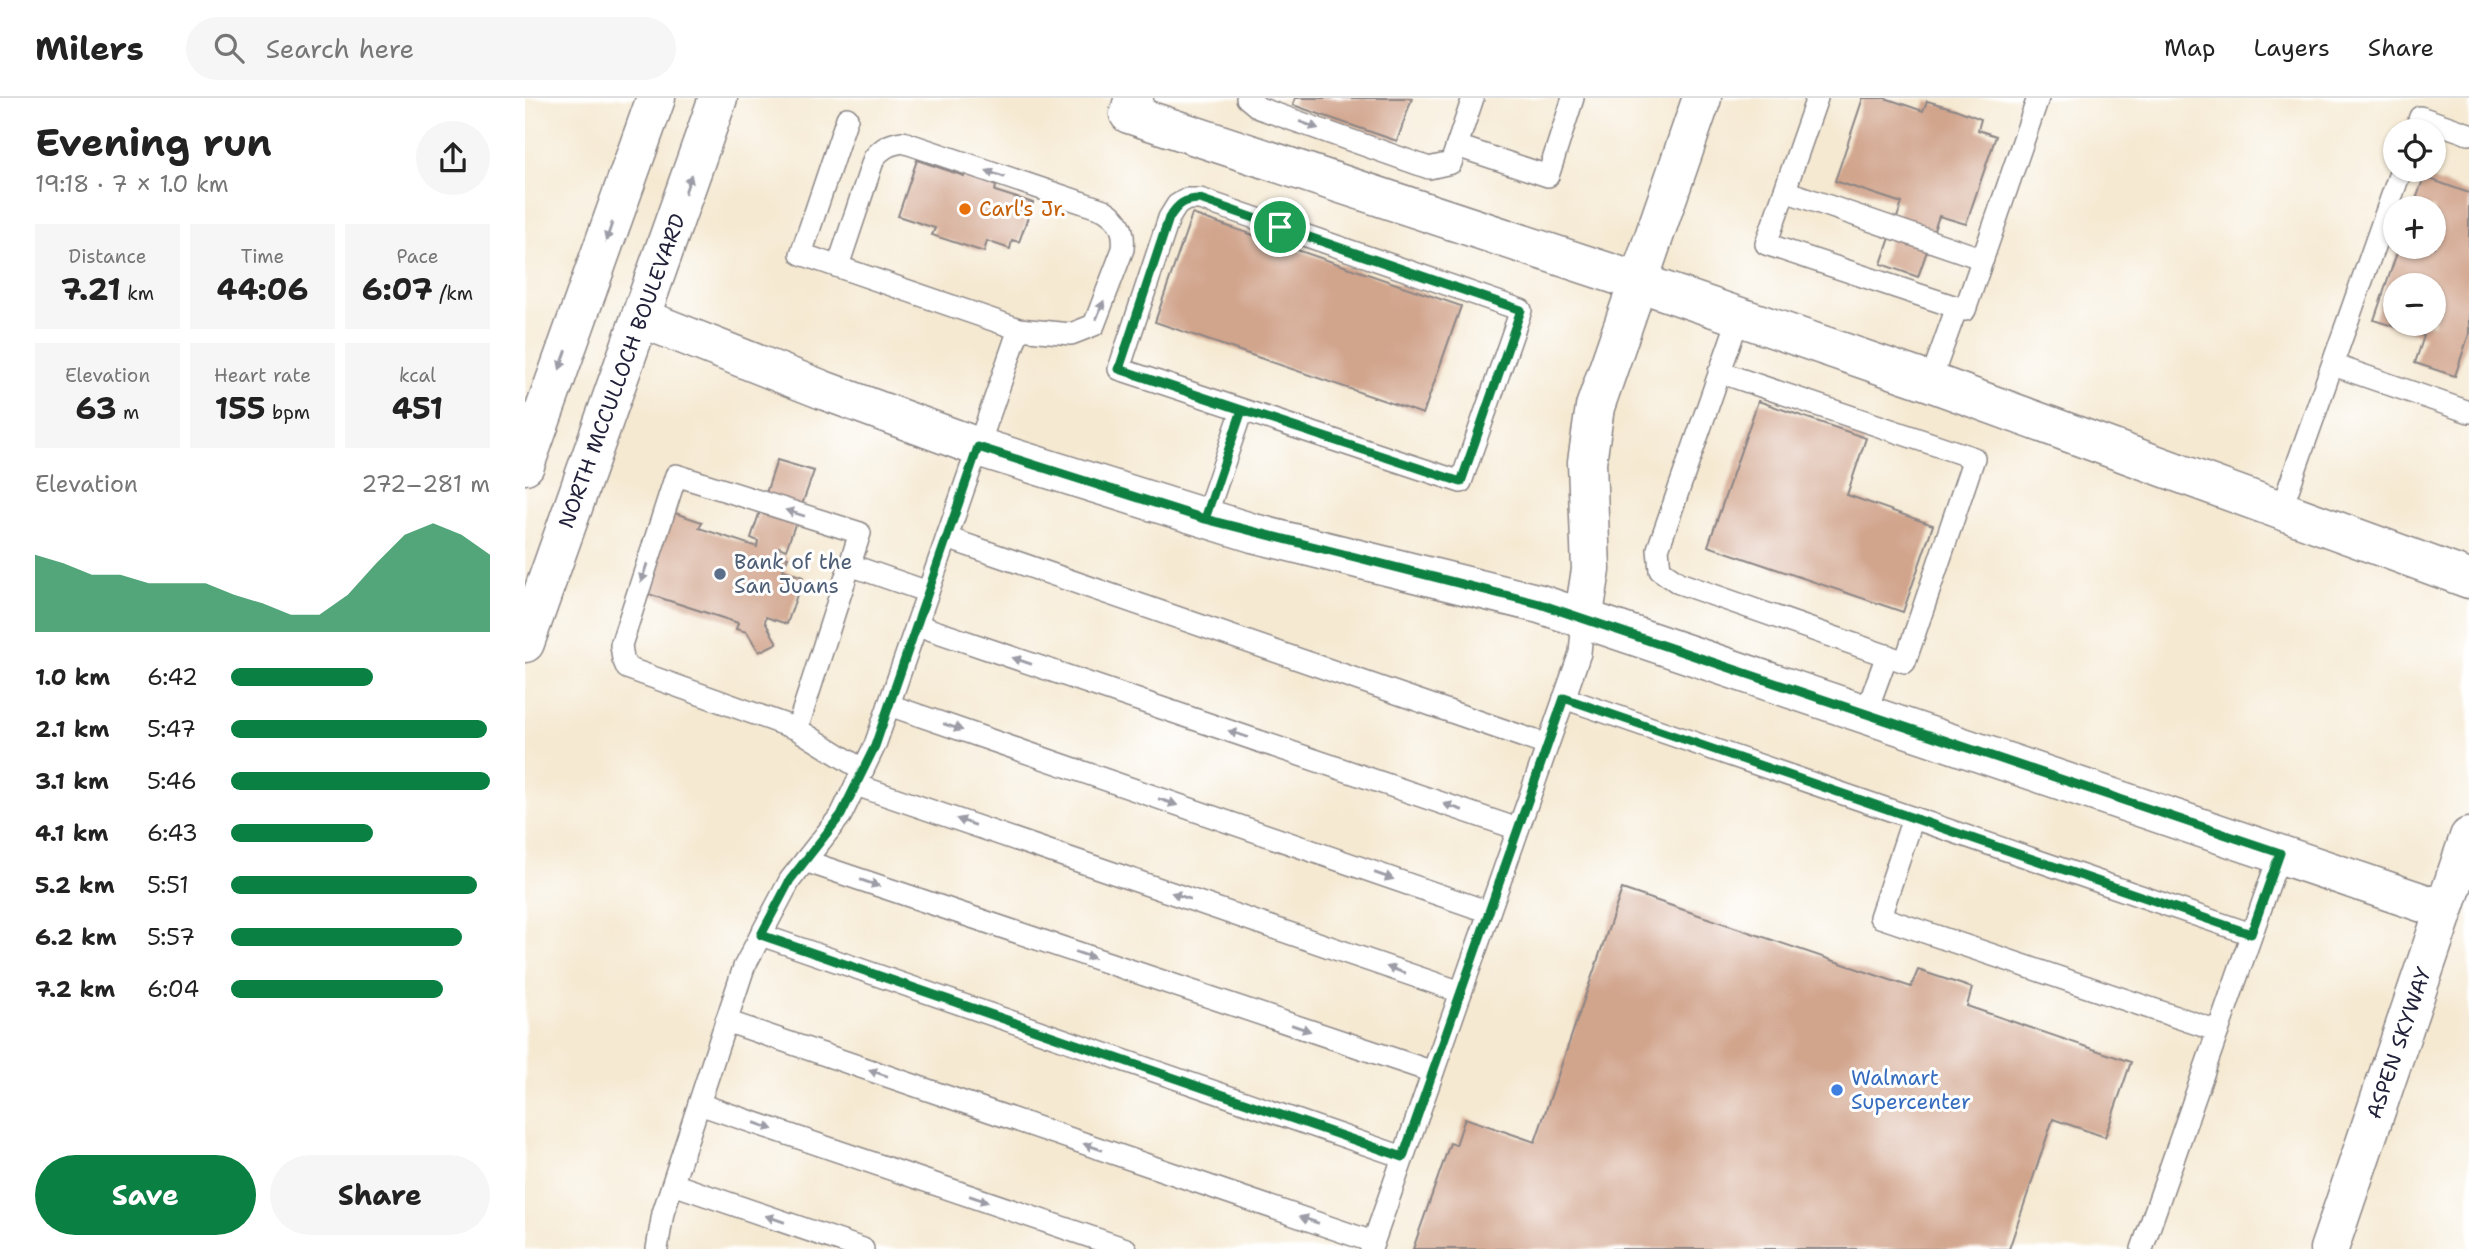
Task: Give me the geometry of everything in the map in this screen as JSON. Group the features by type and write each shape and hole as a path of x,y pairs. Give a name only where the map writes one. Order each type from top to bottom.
{"street":[{"path":"525,466 656,98"},
{"name":"NORTH MCCULLOCH BOULEVARD","path":"525,643 718,98"},
{"path":"1583,620 1591,570 1587,462 1595,407 1702,98"},
{"path":"1131,106 1930,382 2469,579"},
{"path":"586,296 823,390 978,447 1205,519 1540,604 2444,910"},
{"name":"ASPEN SKYWAY","path":"2329,1249 2469,837"}],"lane":[{"path":"1247,98 1259,107 1429,168 1451,163 1473,98"},
{"path":"1457,146 1548,176 1573,98"},
{"path":"1817,98 1766,244 1965,310 2038,98"},
{"path":"838,266 874,158 881,149 903,142 1104,211 1115,217 1122,227 1124,237 1094,325 1070,334 1019,329 801,254 847,118"},
{"path":"2446,126 2469,134"},
{"path":"2281,510 2397,182"},
{"path":"1785,191 1983,259"},
{"path":"1187,199 1200,199 1521,310 1461,482 1242,410 1119,369 1169,218 1177,205 1187,199"},
{"path":"1930,382 1957,307"},
{"path":"1719,372 1974,458 1905,662 1679,583 1660,570 1658,549 1719,372 1739,317"},
{"path":"657,1249 663,1213 744,967 790,880 841,815 875,746 1019,329"},
{"path":"2333,365 2469,412"},
{"path":"1205,519 1242,410"},
{"path":"797,729 860,533 675,475 621,645 627,668 797,729 860,777 1461,992"},
{"path":"947,538 1547,745"},
{"path":"850,565 928,592"},
{"path":"726,1021 1372,1245 1580,653 1583,620"},
{"path":"917,625 1518,830"},
{"path":"1865,715 1887,655"},
{"path":"1564,698 2251,934"},
{"path":"889,705 1489,912"},
{"path":"1913,818 1880,917 2218,1031"},
{"path":"2142,1249 2280,853"},
{"path":"805,861 1433,1072"},
{"path":"761,935 1403,1157"},
{"path":"699,1104 1126,1249"},
{"path":"673,1184 863,1249"}],"building":[{"path":"1295,98 1412,98 1397,141 1293,105"},
{"path":"1863,98 1885,98 1923,111 1927,101 1955,109 1981,119 1978,130 1996,136 1966,224 1939,216 1918,277 1881,264 1902,203 1835,181"},
{"name":"Carl's Jr.","path":"917,160 964,176 966,172 992,180 991,184 996,186 995,191 1033,203 1019,242 1012,240 1010,249 987,241 984,252 932,235 935,228 898,216"},
{"path":"2422,182 2438,182 2469,193 2469,334 2455,376 2415,363 2424,336 2446,336 2446,273 2390,273 2395,259 2446,259 2446,196 2417,196"},
{"path":"1192,214 1461,306 1423,414 1155,322"},
{"path":"2383,294 2383,323 2374,320"},
{"path":"1758,401 1866,438 1847,495 1933,525 1903,612 1708,546"},
{"name":"Bank of the San Juans","path":"777,460 814,471 786,550 779,547 777,554 788,557 783,570 803,577 787,624 766,617 765,622 777,643 759,652 747,632 736,629 738,623 642,592 669,511 702,522 699,528 757,547 758,541 751,538"},
{"name":"Walmart Supercenter","path":"1622,889 1911,987 1918,970 1972,988 1967,1006 2131,1062 2105,1137 2053,1119 2009,1249 1413,1249 1450,1143 1456,1145 1465,1118 1535,1142"}],"place":[{"name":"Carl's Jr.","path":"965,209"},
{"name":"Bank of the San Juans","path":"720,574"},
{"name":"Walmart Supercenter","path":"1837,1090"}],"route":[{"path":"1280,227 1200,199 1187,199 1177,205 1169,218 1119,369 1242,410 1205,519 978,447 875,746 841,815 790,880 761,935 1403,1157 1564,698 2251,934 2280,853 1540,604 1205,519 1224,465 1242,410 1461,482 1521,310 1280,227"}]}
